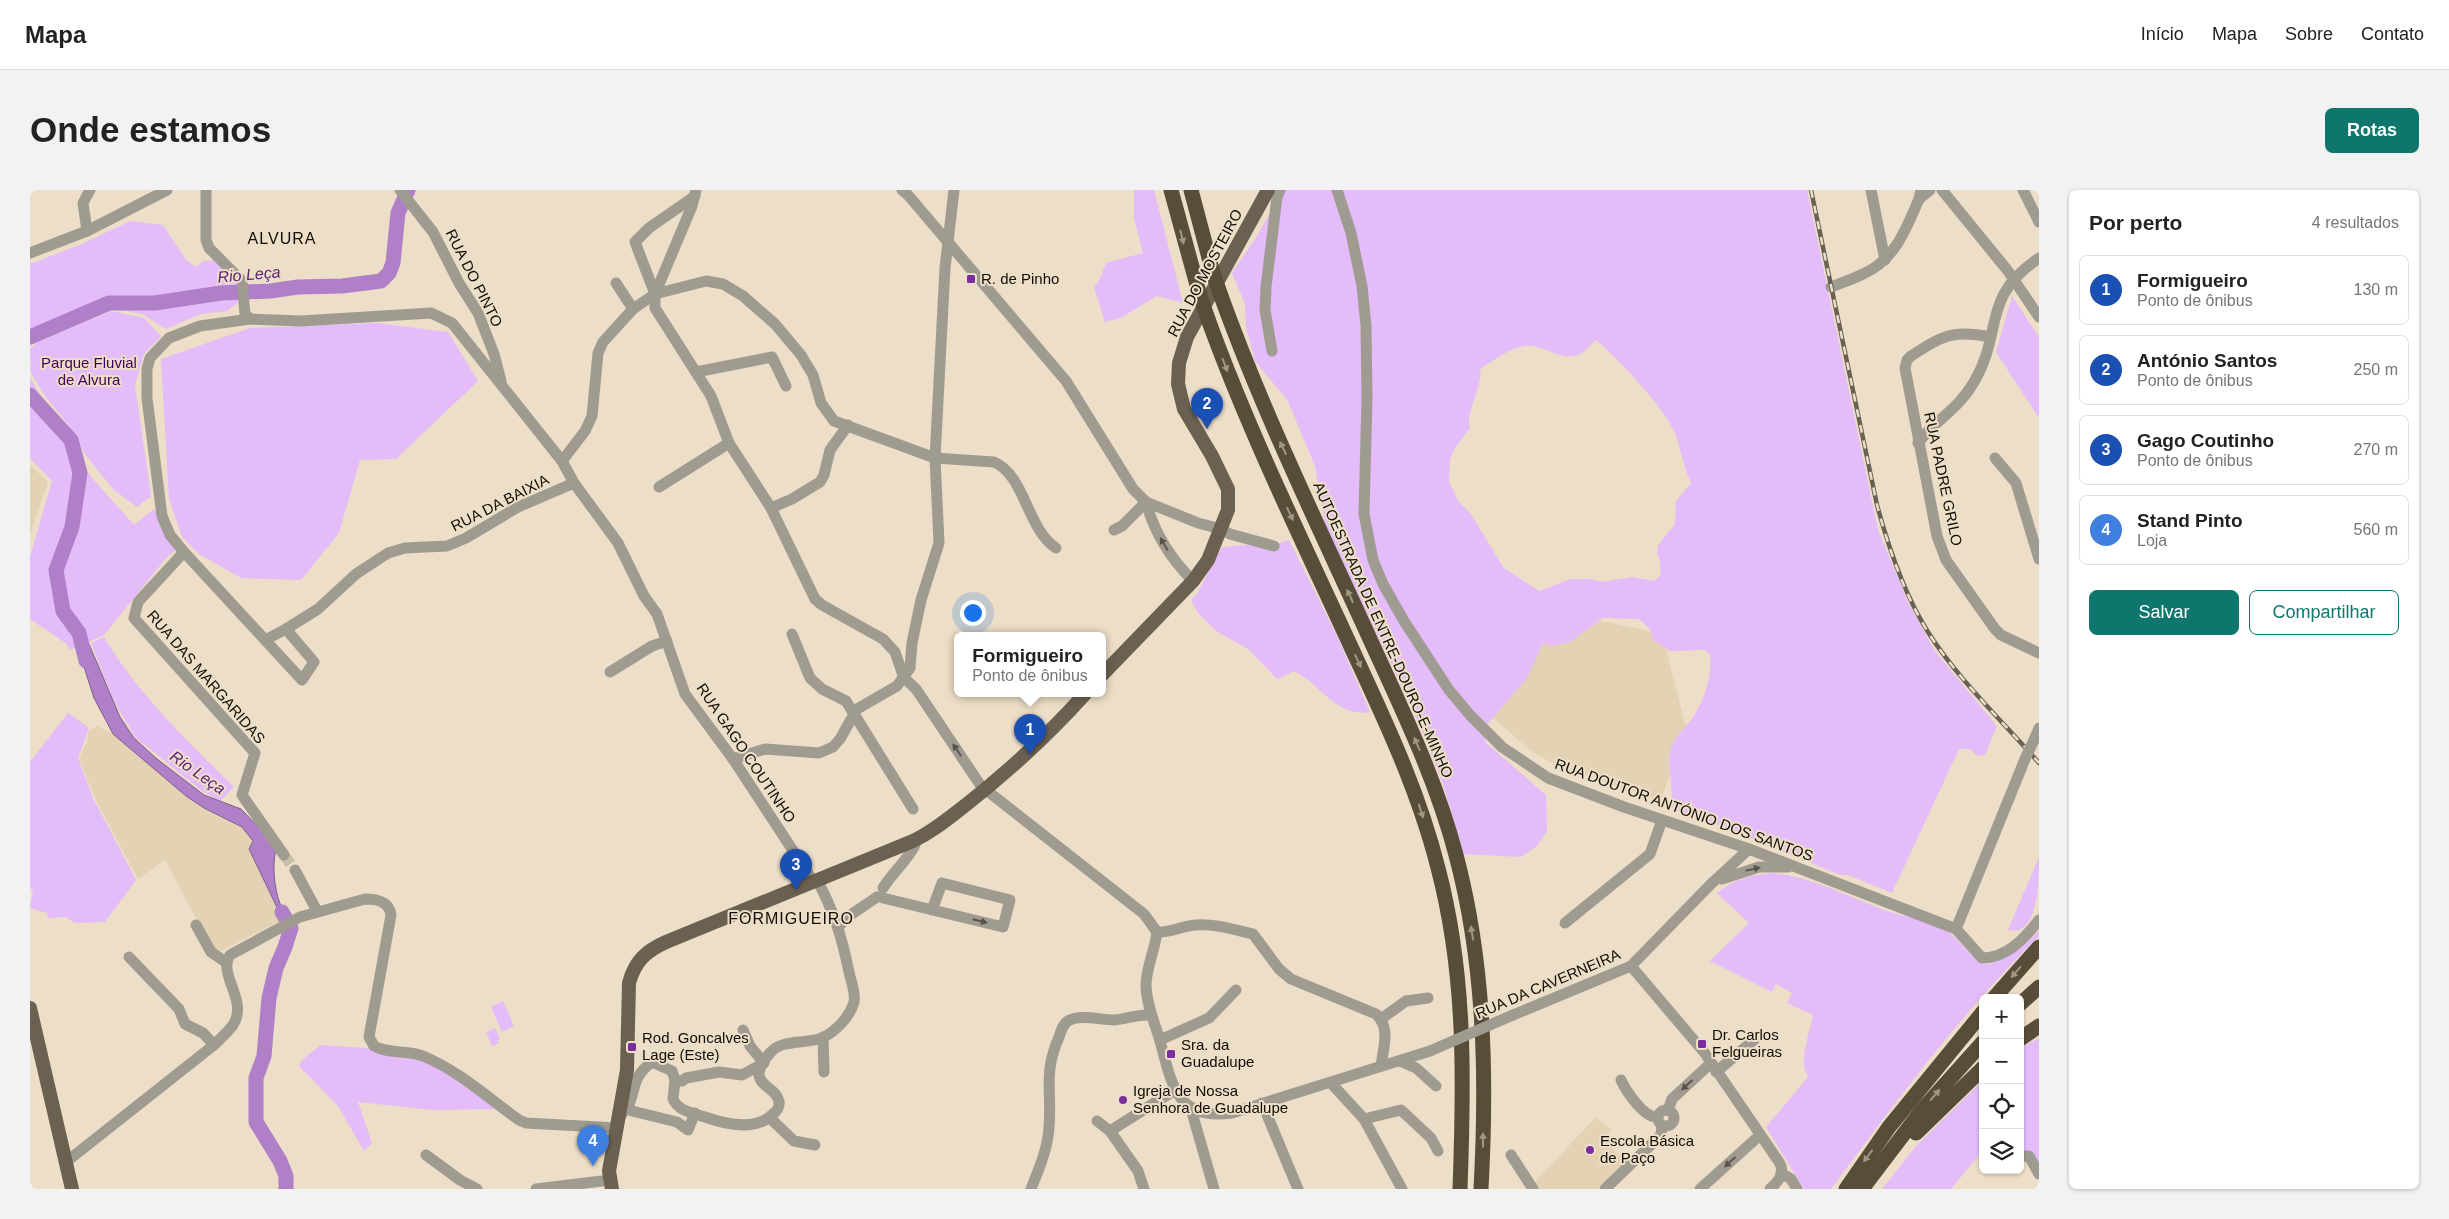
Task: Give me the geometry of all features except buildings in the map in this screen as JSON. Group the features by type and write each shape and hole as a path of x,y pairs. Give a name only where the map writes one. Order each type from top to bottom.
{"highway":[{"path":"1171,190 1208,319 1260,448 1401,759 1431,842 1449,915 1461,1001 1464,1088 1460,1189"},
{"name":"AUTOESTRADA DE ENTRE-DOURO-E-MINHO","path":"1191,190 1221,296 1276,434 1418,745 1456,853 1475,949 1482,1014 1481,1189"},
{"path":"1998,994 2039,947"},
{"path":"2024,1000 2039,987"},
{"path":"1846,1189 1889,1127 1979,1017"},
{"path":"2024,1036 2039,1026"},
{"path":"1862,1189 1922,1110 1979,1046"},
{"path":"1872,1189 1921,1127 1979,1072"}],"main road":[{"name":"RUA DO MOSTEIRO","path":"1106,671 1193,581 1208,560 1228,510 1228,489 1212,456 1184,409 1178,384 1179,363 1187,336 1268,190"},
{"path":"611,1185 610,1171 622,1117 627,1063 629,983 633,969 640,958 650,949 666,942 914,841 933,830 985,790 1049,733 1082,697"},
{"path":"30,1008 72,1189"}],"street":[{"path":"87,232 83,203 90,190"},
{"path":"30,253 87,232 167,190"},
{"path":"206,190 206,232 209,248 242,281 245,314 250,319"},
{"path":"902,190 1066,381 1133,489 1146,502 1198,523 1274,546"},
{"path":"733,759 765,749 819,753 826,751 840,739 853,714 862,705 897,686 910,668 912,643 923,590 939,543 935,458 940,355 954,190"},
{"path":"1272,351 1265,310 1266,287 1277,197 1280,190"},
{"name":"RUA DOUTOR ANTÓNIO DOS SANTOS","path":"1336,190 1351,233 1362,286 1366,326 1367,398 1364,514 1374,560 1383,584 1449,690 1470,716 1502,747 1548,778 1662,820 1749,849 1956,929 1982,958 1997,958 2023,939 2039,920"},
{"path":"1871,190 1885,260"},
{"path":"1831,287 1862,275 1885,260 1902,238 1920,195 1930,190"},
{"path":"1942,190 2013,278 2039,317"},
{"path":"2023,190 2039,222"},
{"path":"656,294 635,242 649,228 695,193"},
{"path":"695,193 656,294 655,308 711,396 729,442 771,508 814,599 883,639 895,652 904,678 916,689 985,790 1144,914 1157,932 1164,933 1193,925 1206,924 1253,934 1279,970 1291,979 1376,1014 1381,1019 1385,1028 1381,1066"},
{"name":"RUA DO PINTO","path":"404,195 433,232 459,283 478,313 494,354 503,389"},
{"path":"1918,443 1924,434 1954,409 1965,396 1982,367 2002,295 2013,278 2039,258"},
{"path":"562,461 586,431 592,416 598,353 603,342 633,309 656,294 706,280 723,284 743,296 776,324 801,355 812,375 829,417 834,421 935,458 994,462 1002,465 1009,471 1046,537 1056,548"},
{"path":"616,283 633,309"},
{"name":"RUA GAGO COUTINHO","path":"286,629 314,662 302,680 170,535 162,516 147,398 147,369 156,350 169,338 200,326 250,319 301,321 432,313 452,323 562,461 574,483 618,543 644,596 657,614 686,694 733,759 815,881 839,926 854,1002 841,1024 823,1037"},
{"name":"RUA PADRE GRILO","path":"1990,337 1967,333 1950,334 1928,345 1907,360 1905,368 1937,536 1946,560 2001,635 2039,653"},
{"path":"696,372 772,357 786,386"},
{"path":"771,508 792,499 820,482 824,475 830,450 848,426"},
{"path":"659,487 729,442"},
{"path":"1996,458 2016,483 2039,559"},
{"name":"RUA DA BAIXIA","path":"265,640 318,609 356,574 388,552 405,548 447,546 466,538 518,507 574,483"},
{"path":"1114,530 1122,526 1146,502"},
{"path":"1146,502 1150,518 1164,544 1178,567 1193,581"},
{"name":"RUA DAS MARGARIDAS","path":"184,552 138,602 134,618 255,753 242,795 284,855"},
{"path":"792,634 810,678 822,689 846,701 913,809"},
{"path":"610,672 652,646 667,641"},
{"path":"1956,929 2039,728"},
{"path":"1565,923 1650,854 1662,820"},
{"path":"839,926 849,916 881,894 908,857 915,845 914,841"},
{"path":"897,848 899,867"},
{"name":"RUA DA CAVERNEIRA","path":"1191,1109 1219,1114 1331,1083 1400,1061 1630,966 1711,884 1749,849"},
{"name":"RUA DA CAVERNEIRA","path":"1711,884 1732,874 1759,867 1797,867"},
{"path":"295,870 317,911"},
{"path":"881,894 932,910 1003,927 1010,900 942,883 932,910"},
{"path":"66,1162 214,1045 233,1024 239,1008 227,963 230,955 300,917 365,899 375,899 385,903 390,911 391,922 369,1037 374,1046 420,1055 445,1066 518,1120 526,1122 622,1117 632,1111 677,1122 688,1130 695,1113"},
{"path":"196,925 211,952 227,963"},
{"path":"1157,932 1146,984 1151,1015 1175,1090 1191,1109 1214,1189"},
{"path":"129,957 179,1009 185,1024 203,1033 214,1045"},
{"path":"1630,966 1714,1067 1759,1136 1782,1167 1779,1180 1770,1189"},
{"path":"1160,1040 1209,1018 1236,990"},
{"path":"1381,1019 1406,1001 1428,998"},
{"path":"1032,1189 1042,1162 1050,1127 1048,1095 1050,1058 1064,1025 1070,1020 1078,1019 1116,1020 1142,1014 1151,1015"},
{"path":"743,1030 750,1046 764,1063"},
{"path":"627,1063 652,1062 672,1071 675,1080 673,1099 675,1104 695,1113 733,1125 749,1124 770,1118 779,1107 775,1092 761,1080 759,1075 764,1063 777,1047 823,1037 824,1072"},
{"path":"1621,1080 1626,1091 1649,1115 1670,1125 1674,1121 1672,1113 1668,1110 1672,1099 1754,1040"},
{"path":"1400,1061 1416,1068 1436,1086"},
{"path":"622,1117 637,1077 652,1062"},
{"path":"675,1080 682,1081 686,1078 719,1072 742,1075 764,1063"},
{"path":"1331,1083 1364,1119 1402,1189"},
{"path":"1110,1131 1175,1090"},
{"path":"1262,1103 1298,1189"},
{"path":"1364,1119 1401,1110 1431,1138 1438,1151"},
{"path":"770,1118 794,1141 814,1145"},
{"path":"1097,1121 1110,1131 1138,1171 1144,1189"},
{"path":"1605,1189 1661,1135 1660,1121"},
{"path":"1700,1189 1759,1136"},
{"path":"426,1155 460,1180 477,1189"},
{"path":"1510,1155 1532,1189"},
{"path":"2024,1156 2029,1156 2039,1174"},
{"path":"1781,1173 1791,1179 1797,1189"},
{"path":"536,1189 611,1185"}],"shaded area":[{"path":"30,465 48,482 30,534"},
{"path":"1511,601 1662,634 1687,731 1660,801 1556,765 1531,751 1486,711"},
{"path":"75,639 89,644 120,717 134,738 157,759 204,795 241,809 264,833 276,850 274,877 278,897 281,906 291,919 284,922 249,849 253,841 242,827 204,808 186,796 113,734 94,698"},
{"path":"98,726 113,734 186,796 247,831 253,841 249,849 283,919 215,954 165,860 138,879 96,800 79,758 88,740 88,731"},
{"name":"Escola Básica de Paço","path":"1595,1118 1612,1130 1604,1138 1625,1162 1597,1189 1538,1189 1534,1183"}],"green space":[{"path":"1134,190 1154,190 1183,303 1157,296 1122,317 1105,322 1094,287 1099,281 1106,263 1143,253 1134,218"},
{"path":"1283,190 1807,190 1878,530 1908,602 1934,650 1997,726 1985,755 1977,756 1970,749 1959,749 1892,893 1848,875 1840,875 1718,825 1685,817 1678,810 1670,807 1672,793 1669,762 1672,745 1692,718 1702,700 1709,677 1710,654 1704,650 1670,651 1653,640 1650,629 1639,619 1603,618 1570,642 1551,646 1543,643 1527,678 1485,727 1485,742 1546,795 1547,831 1537,846 1521,857 1463,854 1444,787 1418,722 1325,525 1315,466 1288,401 1255,361 1246,327 1245,304 1232,273 1257,236","holes":["1596,340 1639,383 1669,421 1691,483 1676,501 1675,524 1658,545 1657,554 1661,574 1655,581 1632,577 1602,582 1590,579 1571,579 1539,591 1504,568 1470,513 1459,502 1449,482 1450,460 1453,451 1470,428 1469,416 1479,384 1480,369 1507,352 1519,347 1539,347 1565,356 1578,355"]},
{"path":"130,221 163,225 186,260 196,267 203,261 220,260 241,282 241,300 227,311 201,314 166,329 142,314 110,308 40,336 30,344 30,264 82,244"},
{"path":"2012,296 2039,337 2039,418 1996,352"},
{"name":"Parque Fluvial de Alvura","path":"111,311 144,318 161,336 144,354 135,385 151,496 137,507 113,489 84,453 68,424 45,396 31,373 30,349 38,342"},
{"path":"377,323 448,332 478,381 396,459 360,460 339,533 301,580 241,578 199,554 182,537 169,499 161,359 250,328"},
{"path":"30,377 41,397 75,443 83,465 92,478 134,525 154,509 178,548 167,557 104,635 70,650 67,644 30,619 30,557 52,481 30,458"},
{"path":"1289,540 1338,638 1370,712 1347,710 1337,705 1303,676 1293,671 1279,679 1276,678 1248,649 1216,631 1198,613 1191,600 1197,594 1221,548 1275,544"},
{"path":"104,637 132,678 164,716 234,787 220,801 202,791 135,737 113,699 91,643"},
{"path":"68,713 89,728 78,758 93,798 136,880 105,922 75,923 66,917 48,918 47,913 30,908 33,891 30,888 30,762"},
{"path":"2039,857 2039,879 2035,905 2031,916 2026,925 2018,930 2008,930"},
{"path":"1771,873 1801,878 1887,911 1931,923 1945,930 1976,958 1989,965 2025,943 2039,931 2039,936 1985,994 1979,994 1979,1001 1930,1058 1831,1189 1804,1189 1766,1127 1808,1077 1805,1070 1804,1055 1813,1015 1787,1003 1792,993 1776,984 1772,992 1710,961 1749,923 1717,893 1742,879"},
{"path":"503,1001 514,1026 502,1032 491,1007"},
{"path":"495,1028 500,1039 497,1040 499,1043 492,1046 486,1032"},
{"path":"2039,1038 2039,1166 2024,1155 2024,1046"},
{"path":"321,1045 366,1048 426,1060 488,1100 495,1109 432,1110 358,1102 372,1143 364,1151 338,1106 299,1066 303,1059"},
{"path":"1979,1084 1979,1155 1951,1189 1882,1189 1916,1146"}],"waterway":[{"name":"Rio Leça","path":"30,337 109,303 155,303 221,293 270,291 298,287 342,286 381,281 389,273 393,263 398,213 408,190"},
{"name":"Rio Leça","path":"30,395 71,440 80,473 72,527 56,570 63,611 79,633 86,661"},
{"name":"Rio Leça","path":"282,912 291,928 276,968 269,998 264,1056 256,1078 256,1122 280,1161 286,1176 286,1189"}],"tunnel":[{"path":"284,855 295,870"}],"railway":[{"path":"1811,190 1877,505 1898,571 1919,617 1939,649 1966,683 2039,763"}],"place":[{"name":"R. de Pinho","path":"971,279"},
{"name":"António Santos","path":"1207,429"},
{"name":"Formigueiro","path":"1030,755"},
{"name":"Gago Coutinho","path":"796,890"},
{"name":"Dr. Carlos Felgueiras","path":"1702,1044"},
{"name":"Rod. Goncalves Lage (Este)","path":"632,1047"},
{"name":"Sra. da Guadalupe","path":"1171,1054"},
{"name":"Igreja de Nossa Senhora de Guadalupe","path":"1123,1100"},
{"name":"Escola Básica de Paço","path":"1590,1150"},
{"name":"Stand Pinto","path":"593,1166"}],"district":[{"name":"ALVURA","path":"282,238"},
{"name":"FORMIGUEIRO","path":"791,918"}]}
